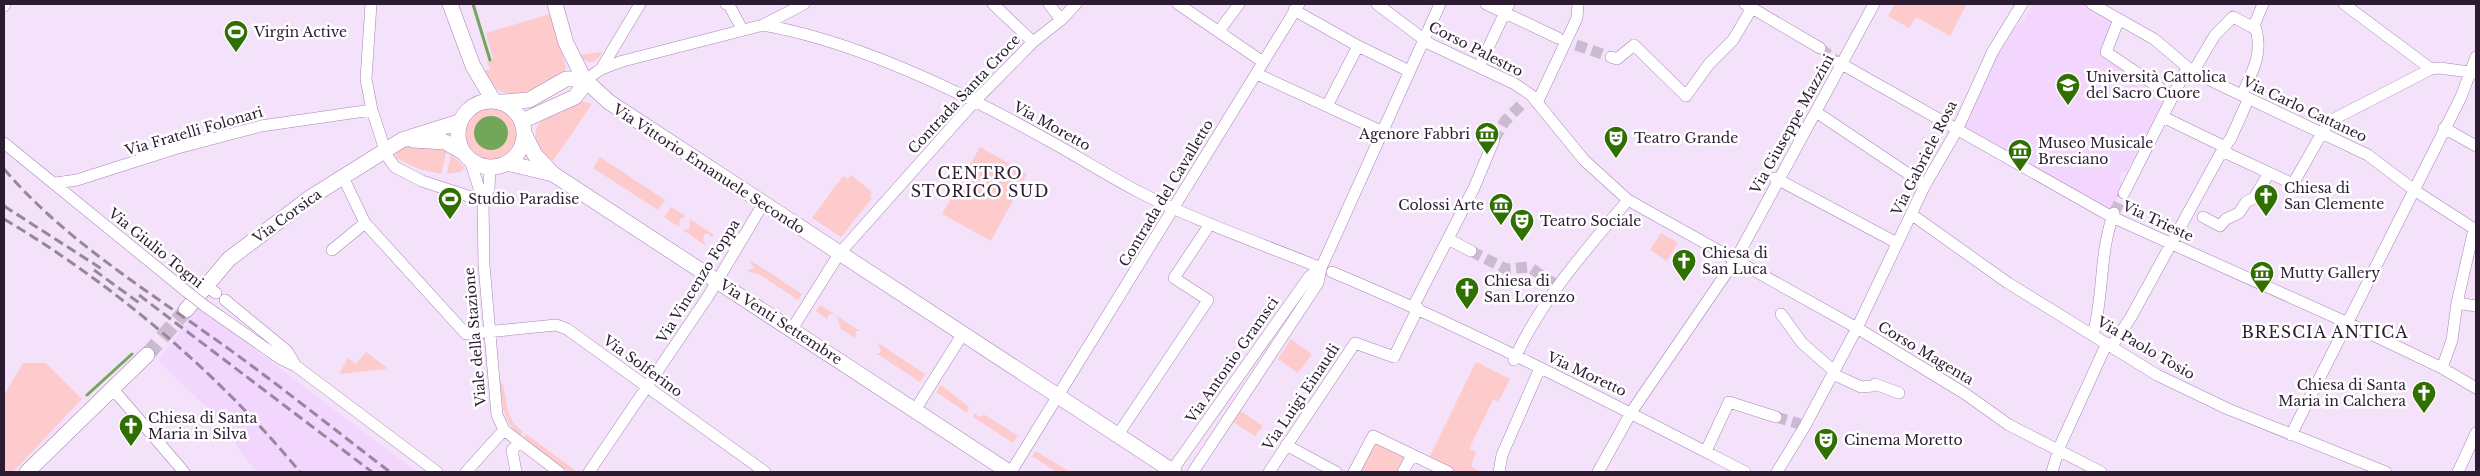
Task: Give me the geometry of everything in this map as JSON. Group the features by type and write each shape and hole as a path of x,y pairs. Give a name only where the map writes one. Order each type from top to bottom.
{"main road":[{"path":"450,4 476,73 498,101 511,107 524,128"},
{"name":"Via Vittorio Emanuele Secondo","path":"555,4 566,43 609,102 1172,472"},
{"path":"472,106 476,73"},
{"path":"467,156 458,136 459,122 472,106 482,101 529,100 566,79 591,76"},
{"path":"402,140 445,142 467,156 490,167 507,163 518,154 524,128 561,103 591,76"},
{"name":"Via Corsica","path":"186,310 216,293 229,258 311,197 402,140 459,122"},
{"name":"Via Venti Settembre","path":"524,128 535,155 553,174 1010,472"},
{"name":"Via Venti Settembre","path":"507,163 553,174"},
{"path":"27,472 147,355"}],"street":[{"path":"371,4 366,79 372,110 387,156 395,168 422,181 483,201"},
{"path":"591,76 640,4"},
{"path":"726,4 729,5 742,30"},
{"path":"591,76 626,60 763,25 804,4"},
{"path":"993,4 1033,42"},
{"path":"1049,4 1061,20"},
{"name":"Contrada Santa Croce","path":"839,254 975,101 1033,42 1061,20 1076,4"},
{"path":"1178,4 1263,62"},
{"path":"1219,31 1238,4"},
{"name":"Corso Palestro","path":"1377,4 1424,40 1515,84 1584,160 1628,200"},
{"name":"Via Antonio Gramsci","path":"1193,472 1327,270 1383,132 1440,4"},
{"path":"1486,4 1507,8 1558,38"},
{"name":"Via Giuseppe Mazzini","path":"1598,472 1632,412 1736,259 1777,179 1816,112 1840,63 1874,4"},
{"name":"Via Gabriele Rosa","path":"1777,472 1802,425 1834,372 1925,186 1957,130 1993,51 2022,4"},
{"name":"Via Carlo Cattaneo","path":"2092,4 2154,39 2190,70 2245,97 2324,128 2368,155 2414,190 2475,229"},
{"path":"2344,4 2431,69"},
{"path":"1530,100 1580,5"},
{"path":"1611,57 1617,59 1634,45 1686,96 1709,64 1733,40 1748,6 1820,48"},
{"path":"1296,7 1358,46 1409,71"},
{"name":"Contrada del Cavalletto","path":"1010,472 1257,74 1296,7"},
{"path":"2253,28 2261,7"},
{"path":"1479,66 1507,8"},
{"path":"2052,472 2058,452 2110,344 2131,317 2223,149 2232,138 2260,43 2256,30 2233,17 2230,18 2209,43 2173,97 2124,193"},
{"path":"2119,19 2106,52 2173,97"},
{"name":"Via Moretto","path":"763,25 794,30 860,52 975,101 1139,192 1210,224 1327,270 1416,308 1515,358 1632,412 1706,451 1731,469 1745,472"},
{"path":"1327,106 1358,46"},
{"path":"2291,435 2444,128 2474,72 2476,57"},
{"name":"Via Trieste","path":"1840,63 1957,130 2113,215 2171,244 2348,323 2442,368 2476,388"},
{"path":"2164,117 2293,184 2324,128 2334,118 2431,69 2474,72"},
{"path":"1257,74 1383,132"},
{"name":"Via Fratelli Folonari","path":"56,183 77,180 174,149 261,126 372,110"},
{"path":"1816,112 1925,186"},
{"path":"2444,128 2476,146"},
{"path":"1416,308 1474,188 1494,140"},
{"name":"Via Giulio Togni","path":"4,142 186,292 280,359 296,366 437,472"},
{"name":"Viale della Stazione","path":"467,156 483,201 484,265 497,415 504,430"},
{"name":"Viale della Stazione","path":"483,201 488,189 490,167"},
{"path":"2203,216 2220,226 2226,219 2239,213 2246,202 2254,198 2269,173"},
{"name":"Via Solferino","path":"344,177 365,224 466,334 556,325 567,329 766,472"},
{"path":"1777,179 1897,243"},
{"path":"1515,358 1526,334 1566,275 1628,200"},
{"name":"Corso Magenta","path":"1628,200 1857,328 1964,392 2009,425 2058,452 2101,472"},
{"name":"Via Vincenzo Foppa","path":"589,472 718,281 763,204"},
{"name":"Via Paolo Tosio","path":"1911,214 2008,283 2164,378 2228,410 2386,472"},
{"path":"2093,335 2099,312 2102,264 2113,215"},
{"path":"332,250 365,224"},
{"path":"1117,436 1208,300 1174,278 1210,224"},
{"path":"2442,368 2452,340 2457,303 2475,229"},
{"path":"1447,242 1471,251"},
{"path":"792,329 839,254"},
{"name":"Via Antonio Gramsci","path":"1172,472 1309,277 1327,270"},
{"name":"Via Giulio Togni","path":"216,293 287,351 296,366"},
{"path":"2457,303 2476,306"},
{"name":"Via Luigi Einaudi","path":"1269,472 1355,343 1394,357 1416,308"},
{"path":"1781,314 1802,343 1834,372 1861,387 1873,386 1875,384 1899,393"},
{"path":"915,410 962,334"},
{"path":"1499,472 1502,455 1540,368"},
{"path":"122,378 117,386 117,394 184,472"},
{"path":"100,399 110,393 117,394"},
{"path":"1706,451 1730,402 1776,417"},
{"path":"466,472 504,430 559,472"},
{"path":"2458,472 2476,433"},
{"path":"1354,472 1373,436 1448,472"},
{"path":"1286,445 1336,472"},
{"path":"515,447 512,450 516,472"},
{"path":"1403,472 1412,456"}],"shaded area":[{"path":"1895,4 1967,4 1950,36 1916,17 1909,28 1888,16"},
{"name":"Università Cattolica del Sacro Cuore","path":"2033,4 2086,4 2116,20 2102,58 2154,86 2168,99 2126,173 2122,172 2118,178 2125,183 2111,211 1960,127 1995,54 2011,29 2023,22"},
{"path":"553,13 566,69 542,85 522,93 513,94 495,88 484,71 490,69 487,61 493,59 486,33"},
{"path":"602,52 592,62 589,62 580,55"},
{"path":"577,100 592,104 553,161 538,144 536,139 537,128 540,122"},
{"path":"485,108 491,108 503,111 511,118 516,129 516,137 514,144 508,152 497,159 486,159 476,154 469,146 465,136 466,125 472,116","holes":["490,116 494,150 484,148 474,130 480,120"]},
{"path":"491,116 503,121 508,133 503,145 491,150 479,145 474,133 479,121"},
{"path":"406,145 447,149 441,174 419,169 396,158 396,151"},
{"path":"980,147 1027,174 991,241 942,214"},
{"path":"451,154 465,168 460,172 447,174"},
{"path":"600,157 665,200 658,210 593,168"},
{"path":"851,175 872,192 870,196 872,198 841,237 812,218 843,176 848,179"},
{"path":"671,207 686,216 680,219 679,227 664,217"},
{"path":"690,219 714,235 711,237 708,233 704,235 703,240 706,246 683,230 689,229"},
{"path":"1661,233 1678,243 1667,261 1650,250"},
{"path":"750,260 802,294 798,300 762,276 748,271 749,269 754,269"},
{"path":"820,305 834,314 828,315 828,320 816,311"},
{"path":"199,307 417,472 256,472 212,412 158,361"},
{"path":"837,316 860,331 856,331 855,338 841,329"},
{"path":"1291,339 1312,354 1298,373 1278,359"},
{"path":"878,343 925,374 920,382 876,353 881,351"},
{"path":"366,352 386,367 386,369 339,374 348,358 356,364"},
{"path":"1476,362 1510,379 1499,401 1493,400 1469,449 1476,452 1471,466 1481,472 1430,472 1431,470 1413,462 1408,472 1349,472 1372,429 1429,458"},
{"path":"23,363 46,363 82,399 13,472 4,472 4,395"},
{"path":"499,378 511,418 523,432 520,436 509,424 506,417"},
{"path":"941,385 969,407 967,413 936,392"},
{"path":"1241,411 1263,426 1255,436 1233,422"},
{"path":"975,413 979,417 985,415 1018,436 1013,443 973,417"},
{"path":"526,434 577,472 569,472 524,438"},
{"path":"1036,451 1067,470 1066,472 1057,472 1032,456"}],"waterway":[{"path":"473,4 490,60"},
{"path":"87,395 132,354"}],"tunnel":[{"path":"1576,45 1611,57"},
{"path":"1820,48 1838,62"},
{"path":"1494,140 1505,121 1523,103"},
{"path":"2114,213 2124,193"},
{"path":"1471,251 1506,269 1529,267 1558,286"},
{"path":"147,355 186,310"},
{"path":"1776,417 1800,424"}],"railway":[{"path":"4,169 27,194 76,239 257,370 390,472"},
{"path":"4,206 105,271"},
{"path":"4,219 86,273 163,333 234,400 300,472"},
{"path":"94,270 142,305"},
{"path":"139,295 372,472"}],"place":[{"name":"Virgin Active","path":"236,53"},
{"name":"Università Cattolica del Sacro Cuore","path":"2068,106"},
{"name":"Agenore Fabbri","path":"1487,155"},
{"name":"Teatro Grande","path":"1616,159"},
{"name":"Museo Musicale Bresciano","path":"2020,172"},
{"name":"Chiesa di San Clemente","path":"2266,217"},
{"name":"Studio Paradise","path":"450,220"},
{"name":"Colossi Arte","path":"1501,226"},
{"name":"Teatro Sociale","path":"1522,242"},
{"name":"Chiesa di San Luca","path":"1684,282"},
{"name":"Mutty Gallery","path":"2262,294"},
{"name":"Chiesa di San Lorenzo","path":"1467,310"},
{"name":"Chiesa di Santa Maria in Calchera","path":"2424,414"},
{"name":"Chiesa di Santa Maria in Silva","path":"131,447"},
{"name":"Cinema Moretto","path":"1826,461"}],"district":[{"name":"CENTRO STORICO SUD","path":"980,182"},
{"name":"BRESCIA ANTICA","path":"2325,332"}]}
